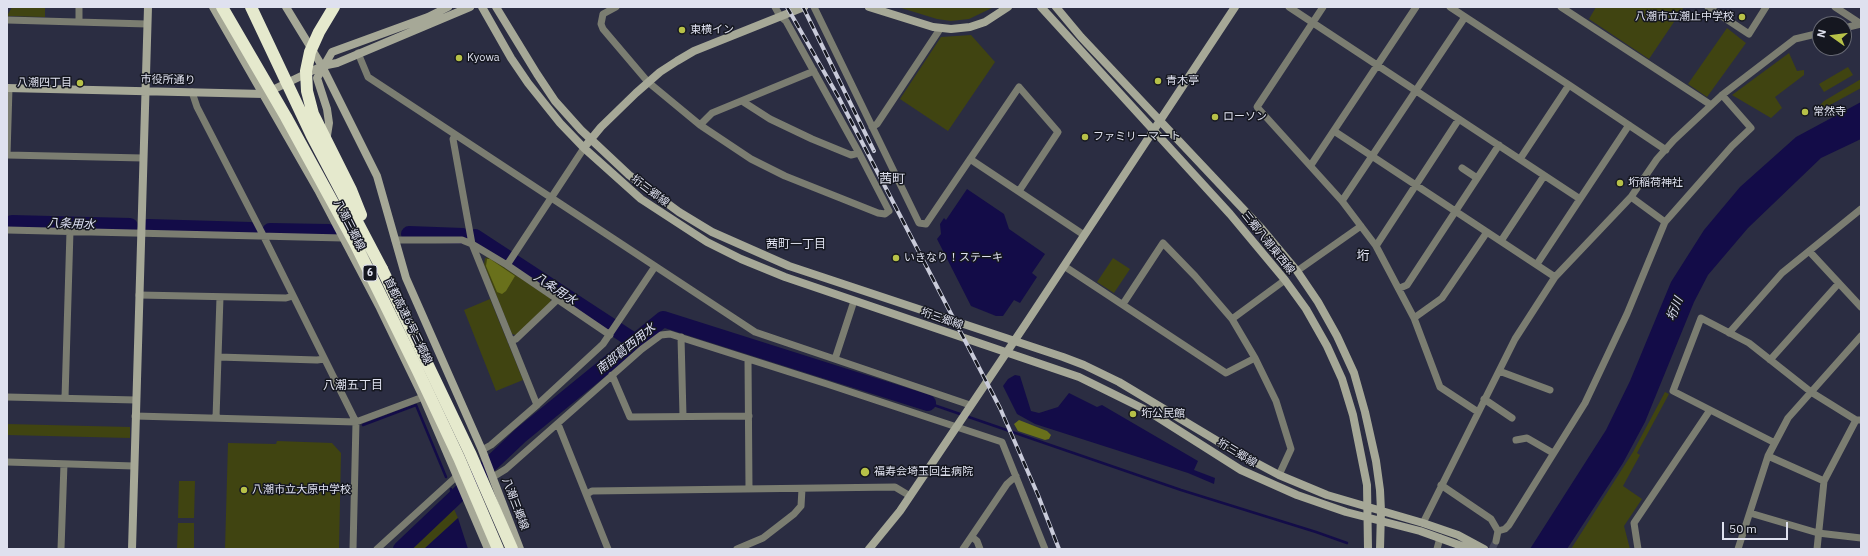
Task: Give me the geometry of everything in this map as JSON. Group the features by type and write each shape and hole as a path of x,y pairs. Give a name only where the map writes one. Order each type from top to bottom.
{"highway":[{"name":"首都高速6号三郷線","path":"222,7 282,110 355,243 425,385 498,549"},
{"name":"首都高速6号三郷線","path":"251,7 312,136 382,269 467,446 512,549"},
{"path":"334,7 319,32 310,52 306,71 307,91 313,114 351,190 382,269"}],"street":[{"path":"79,7 79,22"},
{"path":"132,549 140,233 148,7"},
{"name":"八潮三郷線","path":"213,7 264,94 343,238 423,397 488,549"},
{"name":"八潮三郷線","path":"286,7 322,66 377,176 406,278 482,450 520,549"},
{"path":"318,190 329,122 327,109 317,78 322,66 332,52 448,7"},
{"path":"322,66 338,63 358,53 470,7"},
{"name":"垳三郷線","path":"482,7 511,58 528,83 560,123 584,148 641,199 690,232 741,259 785,277 1006,352 1058,368 1148,411 1259,479 1324,506 1440,538 1470,549"},
{"name":"垳三郷線","path":"496,7 517,43 555,100 590,140 628,175 679,212 712,232 789,266 1014,342 1063,357 1119,382 1234,451 1279,475 1327,495 1423,522 1458,535 1484,549"},
{"path":"616,7 603,14 601,24 648,82 700,125 734,149 785,176 878,213 885,214 889,211 859,153 786,21 780,16 776,7"},
{"path":"507,264 590,140 648,82 677,61 694,51 804,7"},
{"path":"814,7 919,223 926,224 1019,87 1058,132 1019,191"},
{"path":"869,7 940,29 970,27 985,22 1008,7"},
{"name":"三郷八潮東西線","path":"1041,7 1230,214 1286,280 1306,309 1327,346 1342,379 1353,415 1364,463 1368,507 1368,549"},
{"name":"三郷八潮東西線","path":"1056,7 1081,37 1262,229 1297,271 1337,336 1354,373 1365,412 1376,461 1381,511 1380,549"},
{"path":"868,549 910,496 1014,342 1235,7"},
{"path":"1289,7 1580,199"},
{"path":"1323,7 1257,107 1342,201 1376,246 1400,288 1414,318 1440,387 1478,412"},
{"path":"1311,165 1416,7"},
{"path":"1450,7 1666,150"},
{"path":"1561,7 1711,105"},
{"path":"1708,7 1748,34 1766,7"},
{"path":"1835,7 1861,24"},
{"path":"1342,201 1465,17"},
{"path":"7,20 147,24"},
{"path":"872,127 877,124 940,29"},
{"path":"1423,522 1515,339 1555,277 1631,197 1666,150 1711,105 1795,39 1812,35"},
{"path":"358,53 368,78 654,268 755,332 970,406"},
{"name":"市役所通り","path":"8,88 264,94 322,66"},
{"path":"700,125 712,113 814,71"},
{"path":"1520,160 1569,85"},
{"path":"8,88 7,155 143,158"},
{"path":"192,92 197,107 263,235 356,422 354,549"},
{"path":"1498,530 1505,529 1509,525 1585,403 1604,365 1653,254 1665,222 1732,146 1751,128 1722,95"},
{"path":"742,101 770,119 812,139 851,155 859,153"},
{"path":"1376,246 1459,119"},
{"path":"1537,264 1629,125"},
{"path":"1334,131 1555,277"},
{"path":"455,136 453,139 455,152 472,244 538,405"},
{"path":"1400,288 1407,285 1499,146"},
{"path":"970,159 1084,235"},
{"path":"1462,168 1477,178"},
{"path":"1501,241 1544,176"},
{"path":"1631,197 1665,222"},
{"path":"1729,333 1782,273 1861,210"},
{"path":"1297,271 1361,226"},
{"path":"7,230 343,238"},
{"path":"65,398 70,231"},
{"path":"1414,318 1442,298 1487,232"},
{"path":"395,240 462,240 472,244 507,264 558,299 613,330"},
{"path":"1123,304 1163,243 1195,276 1232,319 1255,358 1276,401 1292,449 1279,475"},
{"path":"1809,251 1861,307"},
{"path":"1064,266 1226,373 1255,358"},
{"path":"482,450 538,405 613,330 654,268"},
{"path":"1232,319 1286,280"},
{"path":"1770,360 1839,283"},
{"path":"139,295 286,298 293,296"},
{"path":"216,418 220,297"},
{"path":"512,341 516,339 558,299"},
{"path":"835,359 854,301"},
{"path":"1775,443 1673,391 1701,318 1749,343 1811,392 1858,420 1824,481 1817,549"},
{"path":"493,477 506,469 558,424 612,374 661,335 670,334 957,425 1002,442 1045,549"},
{"path":"1738,549 1768,456 1788,418 1861,336"},
{"path":"681,337 682,416"},
{"path":"218,357 324,359"},
{"path":"748,359 749,489"},
{"path":"1499,371 1550,390"},
{"path":"612,374 630,417 749,416"},
{"path":"7,397 136,400"},
{"path":"135,416 356,422 423,397"},
{"path":"1484,400 1512,418"},
{"path":"1638,549 1634,523 1710,410"},
{"path":"558,424 608,549"},
{"path":"1516,440 1527,438 1553,453"},
{"path":"1768,456 1824,481"},
{"path":"7,462 134,466"},
{"path":"61,549 64,464"},
{"path":"377,549 457,476"},
{"path":"964,549 1007,484 1016,476"},
{"path":"1441,485 1491,519 1498,530 1496,541"},
{"path":"587,494 592,491 895,487 910,496"},
{"path":"737,549 763,538 794,514 802,506 802,489"},
{"path":"1750,514 1818,533 1861,538"},
{"path":"972,537 977,541 980,549"},
{"path":"1437,549 1440,538"}],"green space":[{"path":"12,7 45,7 45,17 7,16"},
{"path":"898,7 994,7 969,19 951,21 937,19"},
{"path":"1596,7 1684,7 1649,59 1589,19"},
{"path":"1727,28 1746,43 1707,97 1688,84"},
{"path":"971,35 995,62 948,131 900,99 941,37"},
{"path":"1789,53 1797,71 1804,70 1804,75 1775,97 1782,108 1771,118 1732,95"},
{"path":"1848,67 1853,75 1824,92 1819,84"},
{"path":"1861,79 1861,88 1819,111 1817,108 1824,101"},
{"path":"489,257 550,298 551,302 516,335 512,334 484,265 485,258"},
{"path":"1113,258 1130,269 1114,293 1097,282"},
{"path":"487,259 490,259 515,276 506,291 502,294 497,292 486,266"},
{"path":"490,299 523,380 496,391 464,310"},
{"path":"1665,392 1669,394 1637,453 1640,455 1623,486 1642,499 1624,526 1630,549 1571,549 1633,452"},
{"path":"1019,420 1047,431 1051,435 1049,439 1045,440 1018,431 1014,424"},
{"path":"7,424 130,427 130,438 7,435"},
{"path":"277,441 332,443 341,453 339,549 225,549 228,443 276,444"},
{"path":"179,481 195,481 194,518 178,518"},
{"path":"453,507 458,518 424,549 407,549"},
{"path":"178,523 194,523 194,549 177,549"}],"water":[{"name":"垳川","path":"1861,102 1861,139 1821,158 1748,228 1708,275 1694,302 1645,422 1623,463 1567,549 1530,549 1606,430 1630,381 1671,282 1704,230 1740,187 1796,137"},
{"path":"967,189 1004,214 1009,229 1045,254 1032,273 1037,277 1020,303 1014,300 1003,316 996,316 971,306 937,239 941,234 940,224 944,218 946,220"},
{"path":"1015,375 1020,376 1031,411 1039,413 1058,407 1069,393 1097,407 1102,405 1198,461 1194,470 1215,478 1214,484 1188,473 1035,424 1017,414 1003,386 1008,379"},
{"path":"458,518 468,549 424,549"}],"waterway":[{"name":"八条用水","path":"12,223 130,226"},
{"name":"八条用水","path":"148,227 251,230"},
{"name":"八条用水","path":"270,231 329,232"},
{"name":"八条用水","path":"409,234 463,236"},
{"name":"八条用水","path":"475,237 634,341"},
{"name":"八条用水","path":"401,549 521,435 663,319 928,403"},
{"path":"928,403 1181,490 1347,543"},
{"path":"363,425 416,405 446,477"},
{"path":"451,489 452,502"}],"tunnel":[{"path":"1492,549 1496,541"}],"railway":[{"path":"787,7 839,98 1000,408 1038,495 1059,549"},
{"path":"803,7 874,151"}],"place":[{"name":"八潮市立潮止中学校","path":"1742,17"},
{"name":"東横イン","path":"682,30"},
{"name":"Kyowa","path":"459,58"},
{"name":"青木亭","path":"1158,81"},
{"name":"八潮四丁目","path":"80,83"},
{"name":"常然寺","path":"1805,112"},
{"name":"ローソン","path":"1215,117"},
{"name":"ファミリーマート","path":"1085,137"},
{"name":"垳稲荷神社","path":"1620,183"},
{"name":"いきなり！ステーキ","path":"896,258"},
{"name":"垳公民館","path":"1133,414"},
{"name":"福寿会埼玉回生病院","path":"865,472"},
{"name":"八潮市立大原中学校","path":"244,490"}],"district":[{"name":"茜町","path":"892,179"},
{"name":"茜町一丁目","path":"796,245"},
{"name":"垳","path":"1363,256"},
{"name":"八潮五丁目","path":"353,386"}],"water label":[{"name":"南部葛西用水","path":"626,349"}]}
